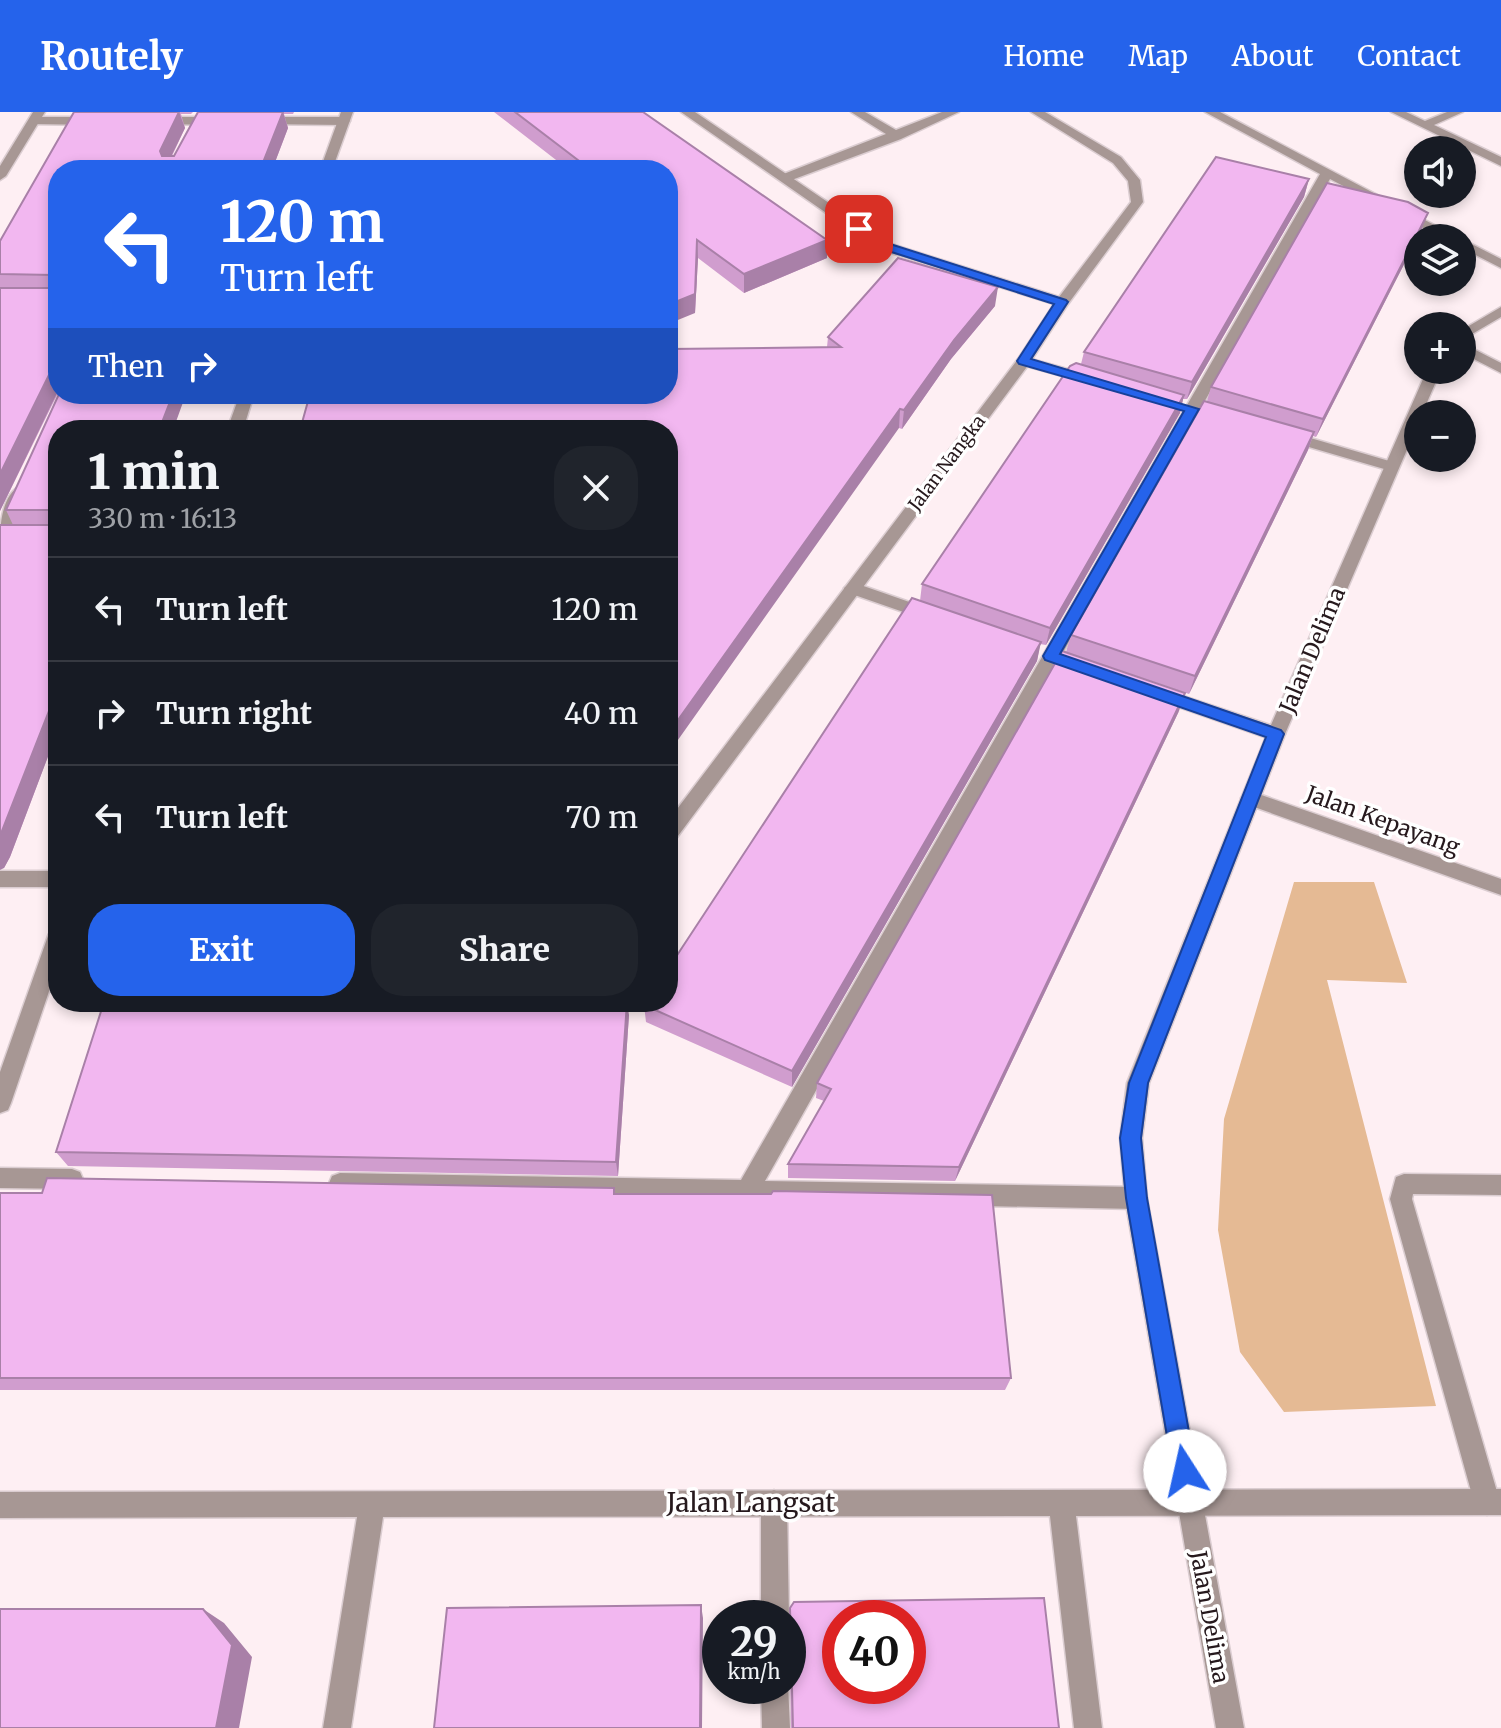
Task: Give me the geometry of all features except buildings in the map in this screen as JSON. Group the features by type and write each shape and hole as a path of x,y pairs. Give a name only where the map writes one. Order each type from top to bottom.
{"street":[{"path":"687,112 883,246 1062,302"},
{"path":"857,112 897,136"},
{"path":"785,178 953,112"},
{"name":"Jalan Nangka","path":"678,822 1024,361 1062,302 1137,202 1134,180 1117,160 1037,112"},
{"path":"1211,112 1425,224"},
{"path":"1397,112 1501,162"},
{"path":"1425,125 1457,112"},
{"path":"0,176 36,116 108,121"},
{"path":"241,121 345,116 330,160"},
{"path":"138,121 227,121"},
{"path":"748,1189 1327,173"},
{"path":"1476,251 1501,264"},
{"path":"1476,327 1501,311"},
{"path":"1476,355 1501,369"},
{"path":"1024,361 1100,383"},
{"name":"Jalan Delima","path":"1230,1728 1136,1198 1131,1138 1138,1083 1276,734 1428,384"},
{"path":"1269,431 1391,466"},
{"path":"5,536 27,478"},
{"path":"852,588 952,622"},
{"path":"1141,688 1276,734"},
{"name":"Jalan Kepayang","path":"1250,798 1501,887"},
{"path":"0,879 48,879"},
{"path":"0,1103 48,977"},
{"path":"0,1178 95,1180"},
{"path":"318,1183 1136,1198"},
{"path":"1494,1502 1401,1199 1404,1184 1501,1185"},
{"path":"1061,1502 1088,1728"},
{"name":"Jalan Langsat","path":"0,1505 1494,1502"},
{"path":"774,1503 775,1600"},
{"path":"337,1728 372,1504"},
{"path":"775,1704 776,1728"}],"shaded area":[{"path":"1294,882 1374,882 1407,983 1327,980 1436,1406 1284,1412 1240,1352 1218,1230 1224,1119"}],"route":[{"path":"859,229 883,246 1062,302 1024,361 1192,409 1051,656 1276,734 1138,1083 1131,1138 1136,1198 1185,1471"}]}
